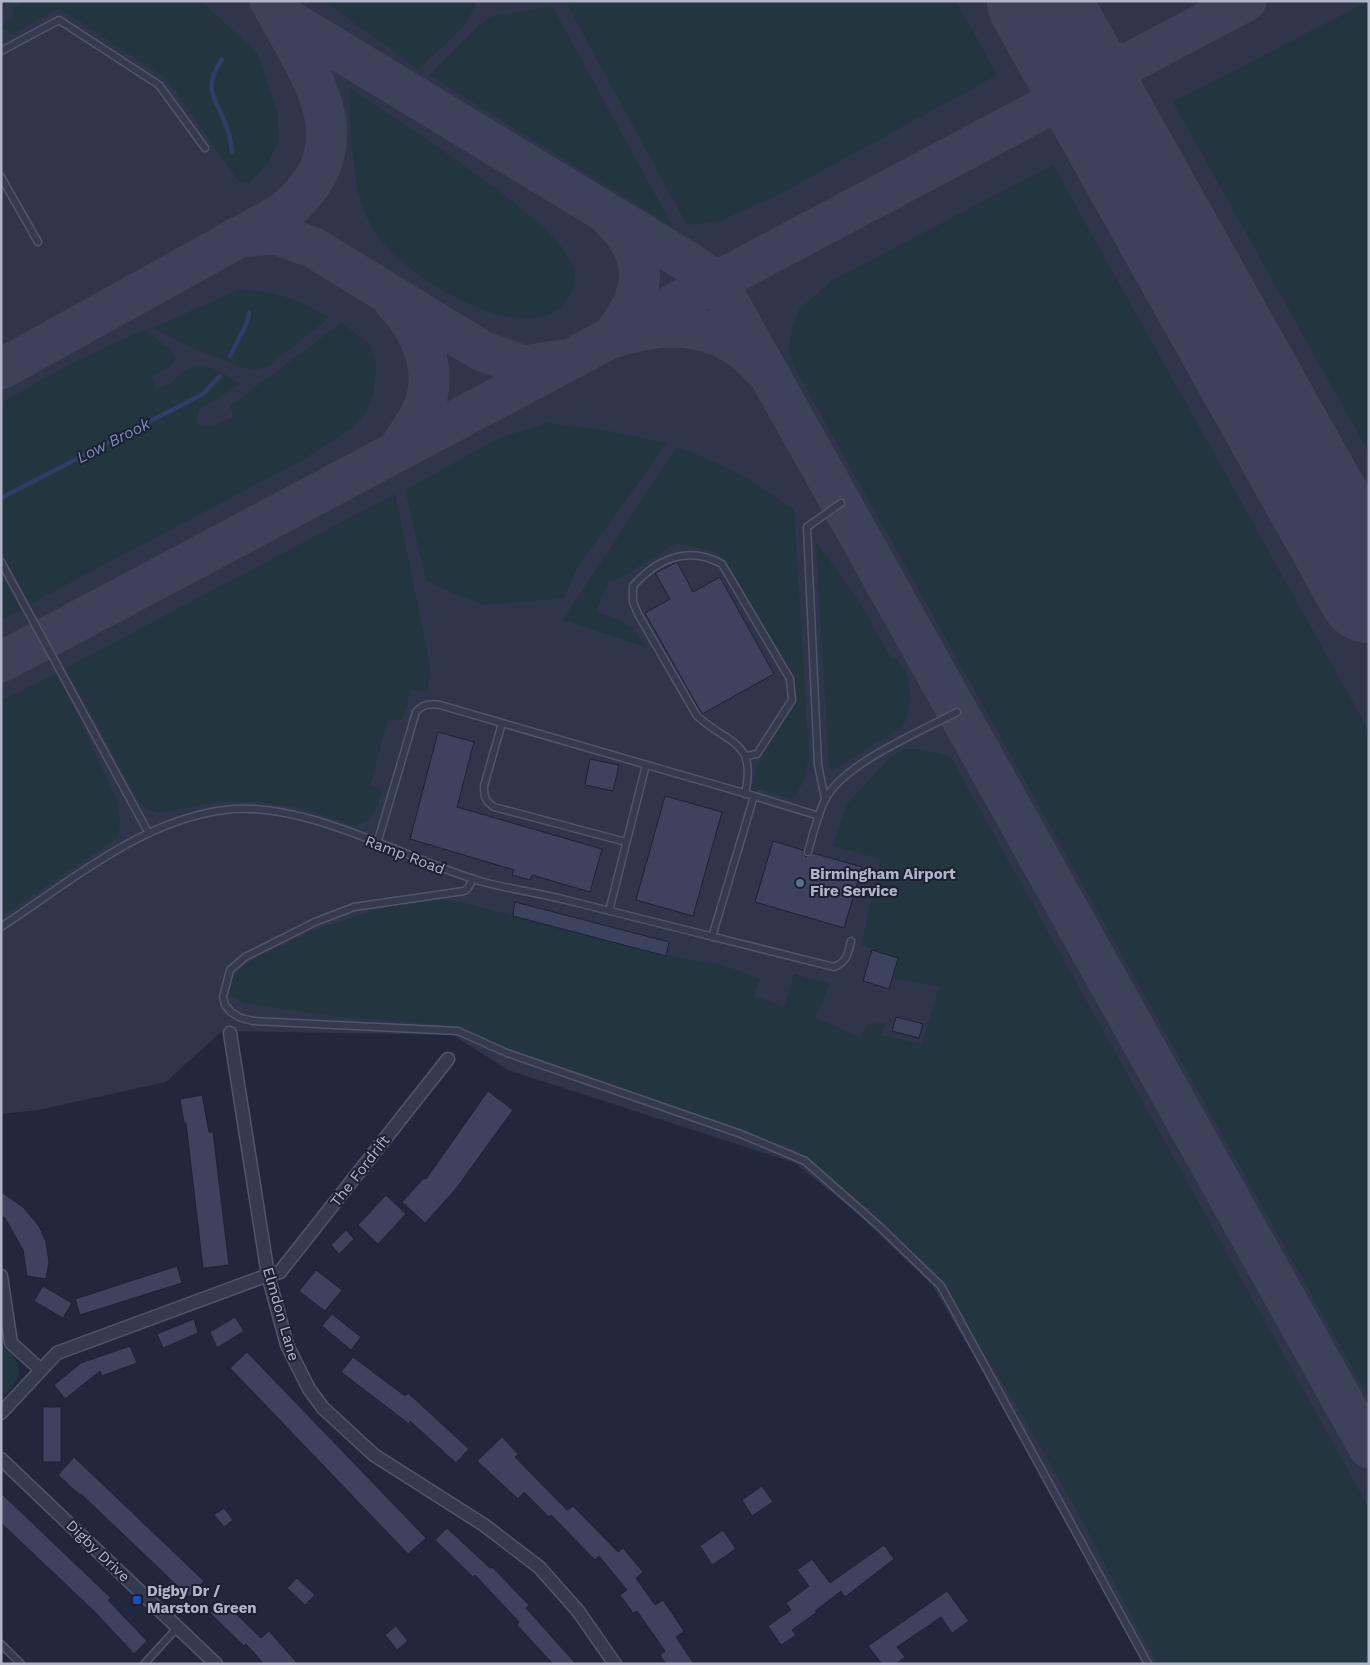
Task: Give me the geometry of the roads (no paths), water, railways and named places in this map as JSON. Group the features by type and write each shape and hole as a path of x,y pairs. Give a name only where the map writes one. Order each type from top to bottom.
{"street":[{"name":"Elmdon Lane","path":"230,1032 268,1275 294,1362 323,1408 374,1456 484,1525 539,1567 578,1611 615,1664"},
{"name":"The Fordrift","path":"268,1275 280,1272 448,1060"},
{"path":"1,1413 57,1353 268,1275"},
{"path":"1,1276 11,1343 41,1370"},
{"name":"Digby Drive","path":"1,1460 216,1664"}],"lane":[{"path":"1,51 59,20 159,85 205,148"},
{"path":"1,177 38,242"},
{"path":"825,800 818,765 807,527 841,504"},
{"path":"745,794 750,772 746,756 729,737 709,727 697,716 638,614 633,602 633,586 641,577 675,555 687,554 704,557 722,564 790,679 792,700 786,712 757,754 746,756"},
{"path":"1,562 148,832"},
{"path":"377,844 416,712 420,706 433,704 819,816"},
{"path":"808,852 825,800 840,782 863,763 957,712"},
{"path":"502,723 484,786 484,795 487,802 494,806 626,842"},
{"path":"609,911 646,765"},
{"path":"712,937 754,796"},
{"name":"Ramp Road","path":"1,927 148,832 191,816 225,810 257,809 295,814 473,879 834,968 842,965 847,958 851,941"},
{"path":"473,879 464,891 397,900 346,910 315,922 245,957 230,970 223,997 225,1005 241,1018 253,1021 458,1031 507,1053 741,1134 805,1161 887,1233 940,1286 1148,1664"},
{"path":"144,1664 178,1627"},
{"path":"1,1644 21,1664"}],"waterway":[{"name":"Low Brook","path":"222,59 212,78 211,86 212,94 228,131 232,152"},
{"name":"Low Brook","path":"230,356 247,323 249,313"},
{"name":"Low Brook","path":"1,498 203,394 220,376"}],"place":[{"name":"Birmingham Airport Fire Service","path":"800,883"},
{"name":"Digby Dr / Marston Green","path":"137,1600"}]}
